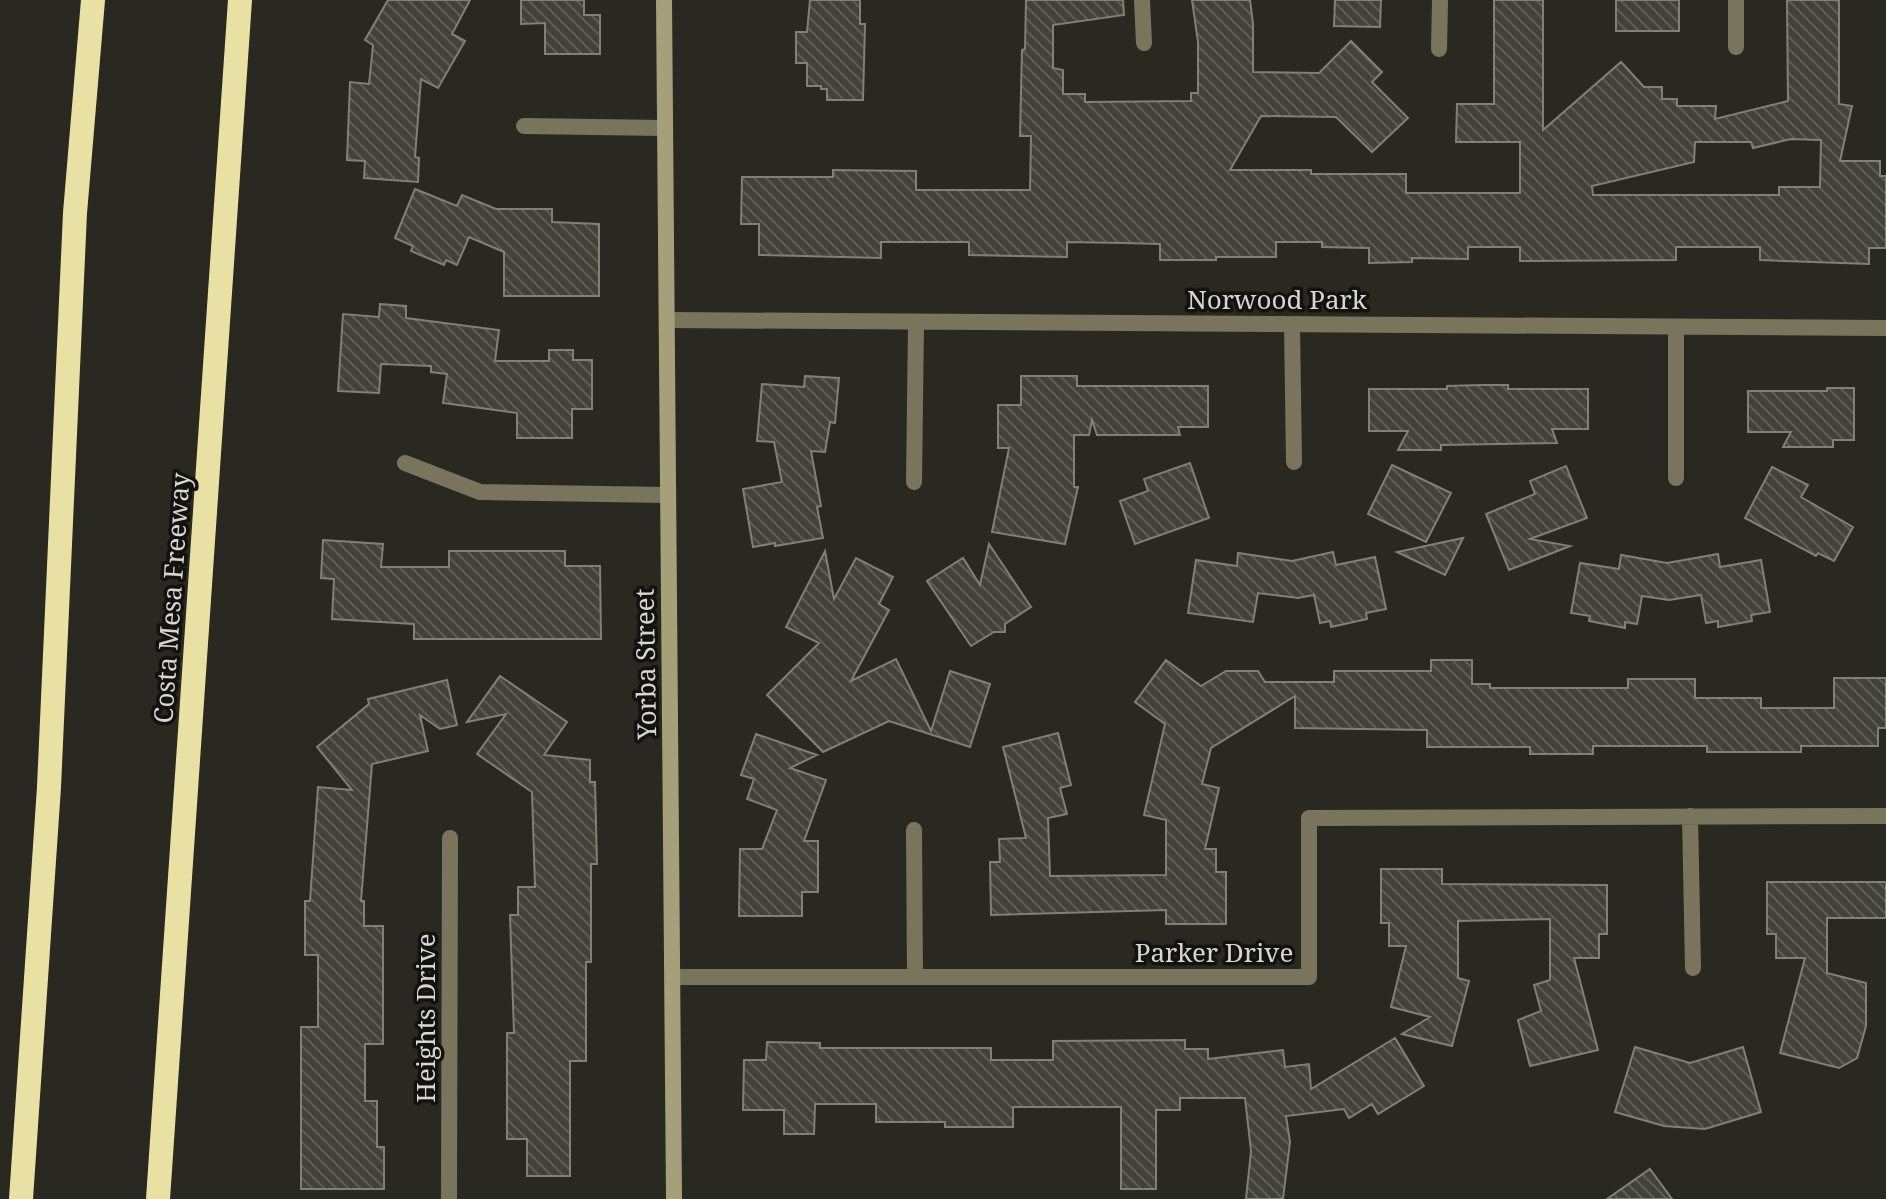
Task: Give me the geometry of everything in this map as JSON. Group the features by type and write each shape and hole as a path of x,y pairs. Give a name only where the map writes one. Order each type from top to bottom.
{"highway":[{"path":"21,1199 49,787 75,213 93,0"},
{"name":"Costa Mesa Freeway","path":"158,1199 240,0"}],"main road":[{"name":"Yorba Street","path":"664,0 674,1199"}],"street":[{"path":"1142,0 1144,43"},
{"path":"1439,49 1440,0"},
{"path":"1736,0 1736,47"},
{"path":"524,126 665,128"},
{"name":"Norwood Park","path":"667,320 1886,328"},
{"path":"914,482 916,323"},
{"path":"1292,324 1294,462"},
{"path":"1676,327 1676,478"},
{"path":"405,463 480,492 668,495"},
{"path":"1690,816 1693,968"},
{"name":"Parker Drive","path":"673,977 1309,977 1309,818 1886,816"},
{"path":"914,830 915,977"},
{"name":"Heights Drive","path":"449,1199 450,838"}],"building":[{"path":"388,0 470,0 452,34 465,41 438,88 421,79 415,157 419,158 418,182 364,178 365,161 347,160 350,82 369,84 373,45 365,40"},
{"path":"521,0 584,0 584,15 600,15 600,54 545,54 545,23 521,24"},
{"path":"810,0 860,0 860,24 865,24 863,100 827,100 827,89 807,86 807,63 796,63 796,32 807,32"},
{"path":"1026,0 1123,0 1124,15 1053,25 1053,68 1063,70 1063,94 1085,94 1085,102 1191,101 1191,93 1198,93 1198,42 1192,0 1250,0 1253,72 1319,73 1351,41 1382,72 1372,82 1408,118 1372,152 1336,117 1261,116 1230,170 1406,174 1406,193 1520,193 1520,142 1456,142 1457,104 1494,104 1494,0 1543,0 1543,130 1621,62 1644,87 1662,87 1662,99 1677,99 1677,106 1716,106 1715,119 1788,101 1787,0 1839,0 1839,104 1852,106 1840,161 1880,161 1880,176 1886,176 1886,248 1869,248 1869,264 1760,260 1760,247 1676,247 1676,260 1520,261 1520,247 1468,247 1468,259 1412,258 1412,262 1369,263 1369,248 1322,247 1322,242 1276,242 1276,257 1216,257 1216,260 1160,260 1160,244 1067,242 1067,257 969,255 969,242 881,242 881,258 759,255 759,224 741,224 742,177 833,177 833,170 916,171 916,190 1030,190 1031,136 1020,136 1022,50 1025,49","holes":["1791,139 1821,140 1820,187 1779,187 1779,195 1593,195 1592,186 1694,162 1695,142 1751,142 1753,148"]},
{"path":"1335,0 1381,0 1380,27 1334,26"},
{"path":"1616,0 1679,0 1679,31 1616,31"},
{"path":"415,189 457,206 462,195 496,209 552,209 552,222 599,224 599,296 504,296 504,252 469,237 457,265 446,260 444,265 411,251 413,246 395,238"},
{"path":"380,304 406,306 406,318 499,330 495,361 549,361 549,350 573,350 573,360 592,360 592,409 572,409 572,438 517,438 517,413 443,403 447,374 431,372 431,366 381,364 379,393 338,391 343,314 379,317"},
{"path":"805,376 839,378 835,423 830,422 825,452 811,451 823,538 753,547 743,489 782,482 774,442 757,441 762,384 804,387"},
{"path":"1021,376 1077,376 1077,386 1208,386 1208,427 1178,427 1180,435 1097,435 1092,420 1089,435 1074,435 1074,487 1078,487 1065,544 992,532 1009,448 998,448 998,405 1021,405"},
{"path":"1508,385 1508,389 1588,389 1588,429 1552,429 1557,443 1441,445 1441,450 1398,450 1408,431 1369,431 1369,389"},
{"path":"1827,388 1854,388 1854,440 1833,440 1833,447 1783,447 1791,432 1748,432 1748,391 1827,391"},
{"path":"1190,463 1209,518 1135,544 1120,501 1148,491 1144,479"},
{"path":"1392,465 1451,493 1426,542 1368,514"},
{"path":"1566,466 1587,518 1530,539 1570,546 1509,570 1486,514 1535,494 1530,481"},
{"path":"1772,467 1808,485 1801,497 1853,527 1834,561 1818,553 1816,556 1745,518"},
{"path":"1463,538 1445,575 1397,552"},
{"path":"323,540 383,544 381,567 449,567 449,551 565,551 565,566 600,566 601,639 414,639 414,624 332,619 334,579 321,578"},
{"path":"989,544 1031,607 1005,624 1005,632 994,632 971,646 927,581 963,558 980,585"},
{"path":"825,551 834,599 856,558 893,577 879,604 889,610 851,681 896,659 931,731 950,671 990,684 970,747 889,721 823,752 767,695 819,643 786,627"},
{"path":"1333,552 1336,565 1375,557 1386,609 1366,613 1367,619 1331,627 1330,621 1320,623 1314,595 1298,598 1258,593 1253,622 1188,613 1196,560 1237,566 1238,553 1292,561"},
{"path":"1718,554 1720,567 1761,560 1770,612 1751,615 1752,621 1718,627 1718,621 1706,623 1701,595 1669,600 1642,596 1637,624 1625,622 1625,628 1589,621 1590,616 1571,613 1580,563 1619,569 1621,555 1667,563"},
{"path":"1166,660 1201,686 1226,671 1258,671 1265,682 1334,682 1334,671 1431,671 1431,660 1472,660 1472,684 1490,684 1490,688 1628,688 1628,679 1695,679 1695,698 1761,698 1761,708 1834,708 1834,678 1886,678 1886,728 1878,728 1878,746 1801,746 1801,752 1707,752 1707,746 1593,746 1593,754 1530,754 1530,747 1427,747 1427,730 1295,728 1295,696 1211,748 1202,784 1219,788 1205,849 1216,849 1216,872 1226,872 1226,924 1166,924 1166,910 991,915 990,862 1000,862 999,839 1026,838 1003,747 1058,733 1071,785 1060,788 1067,814 1048,818 1050,876 1166,875 1166,820 1144,815 1165,724 1135,702"},
{"path":"500,676 567,722 544,755 590,760 590,782 595,782 597,864 591,864 591,962 586,962 586,1061 570,1061 570,1176 527,1176 527,1139 507,1139 507,1033 514,1033 510,915 518,915 518,887 535,887 532,792 477,754 506,714 467,722"},
{"path":"447,680 457,725 440,729 420,715 428,751 372,764 361,901 364,901 364,926 383,926 383,1044 365,1044 365,1101 377,1101 377,1147 384,1147 384,1189 301,1189 301,1027 318,1027 318,955 305,955 305,901 310,901 318,787 352,790 317,747 369,704 368,699"},
{"path":"756,734 817,755 790,768 826,780 804,841 818,841 818,892 802,892 802,916 739,916 740,849 762,849 777,810 747,799 754,779 741,775"},
{"path":"1381,869 1442,869 1442,884 1607,885 1607,934 1599,934 1599,958 1574,958 1598,1050 1530,1066 1518,1020 1541,1011 1534,985 1550,980 1550,919 1458,921 1458,978 1469,981 1452,1046 1402,1034 1430,1017 1391,1007 1406,946 1389,946 1389,923 1381,923"},
{"path":"1767,882 1886,882 1886,918 1827,918 1827,973 1866,983 1866,1026 1857,1058 1839,1068 1780,1053 1805,958 1776,958 1776,934 1767,934"},
{"path":"1395,1038 1424,1086 1378,1114 1372,1104 1349,1118 1344,1109 1286,1116 1290,1142 1283,1199 1246,1199 1251,1151 1245,1098 1180,1098 1180,1110 1156,1110 1156,1189 1121,1189 1121,1107 1013,1107 1013,1127 945,1127 945,1122 876,1122 876,1104 815,1104 814,1134 784,1134 784,1110 743,1110 744,1060 766,1060 767,1042 820,1043 820,1048 991,1048 991,1060 1053,1060 1053,1041 1185,1040 1185,1049 1208,1049 1208,1059 1283,1050 1285,1067 1309,1064 1311,1089"},
{"path":"1635,1047 1690,1063 1743,1047 1761,1112 1705,1129 1664,1126 1615,1112"},
{"path":"1650,1169 1672,1199 1607,1199"}]}
